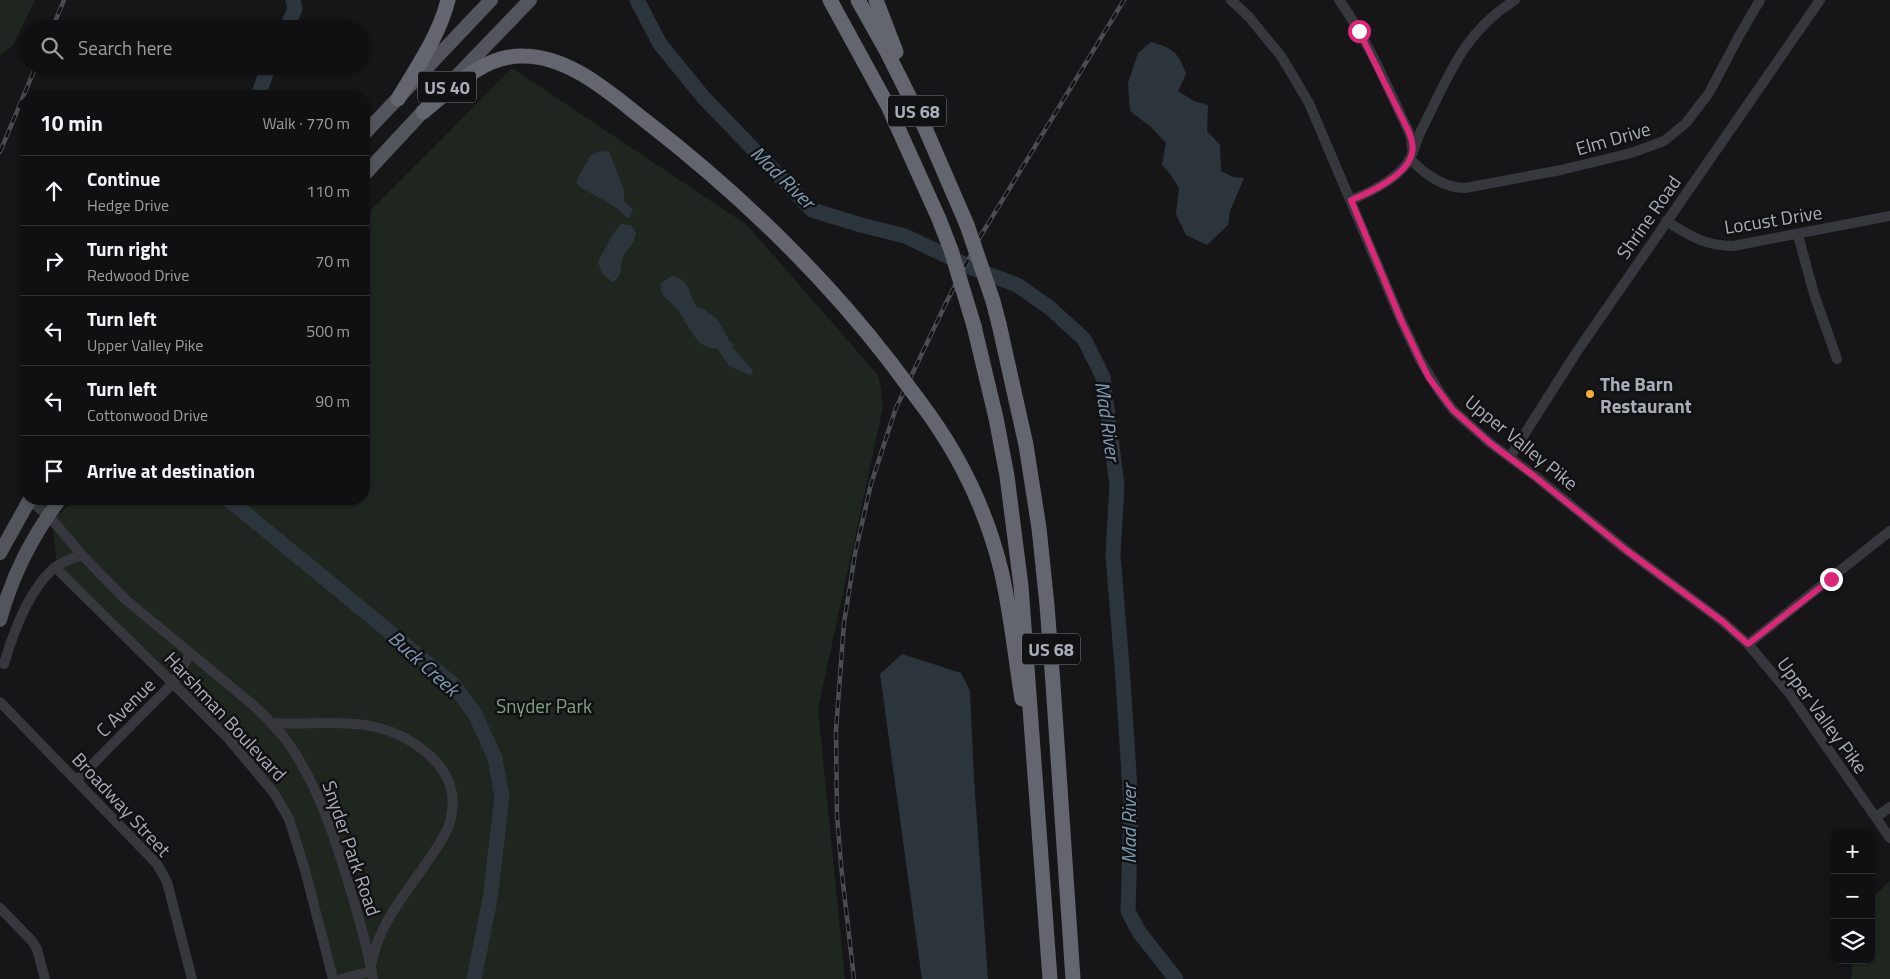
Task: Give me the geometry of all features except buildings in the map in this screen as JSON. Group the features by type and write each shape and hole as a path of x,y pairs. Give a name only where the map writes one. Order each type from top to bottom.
{"highway":[{"path":"398,98 431,44 448,0"},
{"name":"US 68","path":"830,0 888,106 939,219 954,258 974,326 996,418 1014,523 1026,641 1050,979"},
{"name":"US 68","path":"858,0 886,50 925,128 967,225 993,301 1026,445 1040,538 1052,664 1074,979"},
{"path":"876,0 925,128"},
{"path":"423,112 472,73 495,60 509,57 536,57 568,67 624,104 739,199 814,273 843,305 891,363 920,402 938,427 965,473 993,544 1010,614 1038,798"}],"main road":[{"name":"US 40","path":"370,128 491,0"},
{"name":"US 40","path":"370,169 530,0"},
{"path":"0,553 26,505"},
{"path":"1,614 16,572 35,534 56,505"}],"street":[{"name":"Upper Valley Pike","path":"1232,0 1266,36 1296,79 1324,135 1401,320 1429,378 1453,410 1490,443 1626,550 1722,621 1748,644 1789,693 1890,838"},
{"path":"1339,0 1376,62 1408,130 1411,138 1411,156"},
{"path":"1351,200 1380,187 1396,174 1411,156 1417,139 1443,85 1469,40 1491,17 1515,0"},
{"name":"Elm Drive","path":"1411,156 1423,172 1444,184 1465,188 1562,170 1652,147 1676,133 1698,110 1719,76 1760,0"},
{"name":"Shrine Road","path":"1510,457 1569,363 1666,220 1820,0"},
{"name":"Locust Drive","path":"1666,220 1701,241 1721,246 1745,245 1890,216"},
{"path":"1798,235 1814,294 1837,359"},
{"name":"Snyder Park Road","path":"36,505 48,515 125,599 271,723 293,750 318,795 345,872 372,972"},
{"path":"1748,644 1890,531"},
{"path":"4,664 23,614 40,584 55,566 82,554"},
{"name":"Harshman Boulevard","path":"55,566 173,682 249,762 283,807 289,819 305,870 333,979"},
{"name":"C Avenue","path":"77,780 173,682 190,653"},
{"name":"Broadway Street","path":"0,702 148,853 164,873 192,979"},
{"name":"Snyder Park Road","path":"271,723 348,722 383,728 423,750 439,765 448,779 453,801 450,822 436,848 397,906 376,944 372,972"},
{"path":"1876,817 1890,807"},
{"path":"0,908 37,948 45,979"},
{"path":"341,979 372,972"}],"green space":[{"path":"0,0 35,0 25,20 20,20 20,31 13,45 0,55"},
{"name":"Snyder Park","path":"512,68 747,225 878,375 883,407 818,709 845,979 333,979 289,819 228,738 57,567 52,520 69,505 370,505 370,211"},
{"path":"1890,881 1890,979 1851,979 1853,964 1875,964 1875,895"}],"shaded area":[{"path":"1151,42 1170,49 1180,61 1186,74 1178,91 1194,101 1208,105 1207,131 1220,145 1221,171 1233,177 1244,178 1230,211 1228,225 1207,245 1186,235 1176,214 1179,188 1162,165 1166,143 1151,127 1130,111 1128,83 1138,53"},
{"path":"609,151 624,190 624,201 633,209 629,217 626,217 614,206 580,187 576,182 590,156 598,152"},
{"path":"621,224 631,225 636,233 633,243 623,257 619,277 613,282 602,274 598,262 613,234"},
{"path":"672,276 685,283 696,306 718,320 733,344 733,348 752,369 753,372 750,375 729,366 717,348 710,348 704,345 694,336 679,311 662,292 661,283"},
{"path":"902,654 961,673 970,691 988,979 922,979 880,674"}],"waterway":[{"name":"Buck Creek","path":"290,20 295,9 293,0"},
{"name":"Mad River","path":"637,0 660,44 704,98 812,210 905,236 972,268 1017,285 1050,308 1084,339 1103,377 1117,485 1113,555 1131,806 1128,911 1139,932 1176,979"},
{"name":"Buck Creek","path":"260,90 266,75"},
{"name":"Buck Creek","path":"235,505 453,684 475,714 495,758 502,797 490,899 474,979"}],"railway":[{"path":"56,20 64,0"},
{"path":"854,979 837,815 836,730 844,623 855,554 871,484 896,408 980,237 1124,0"},
{"path":"26,90 32,75"},
{"path":"0,152 20,104"}],"place":[{"name":"The Barn Restaurant","path":"1590,394"}],"route":[{"path":"1359,31 1408,130 1413,152 1405,166 1380,187 1351,200 1401,320 1420,360 1429,378 1453,410 1490,443 1626,550 1722,621 1748,644 1831,579"}]}
